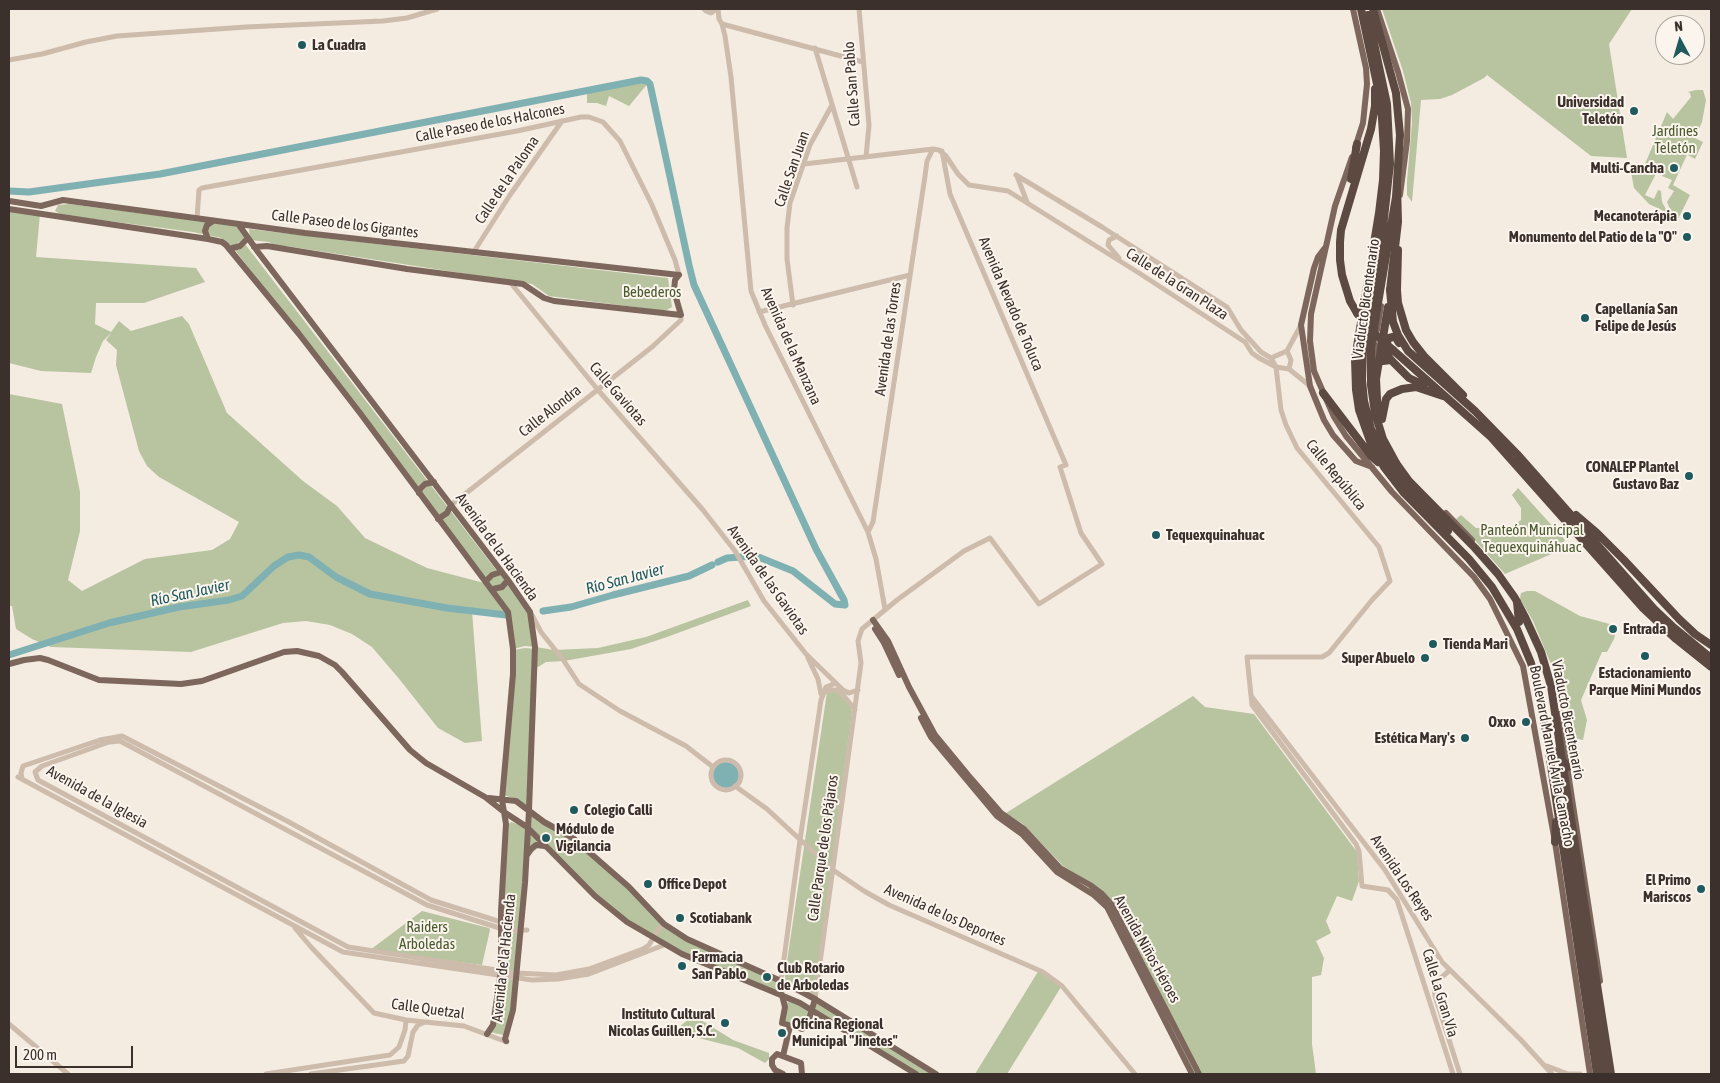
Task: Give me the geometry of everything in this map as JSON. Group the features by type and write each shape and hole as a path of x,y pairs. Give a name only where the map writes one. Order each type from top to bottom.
{"highway":[{"name":"Boulevard Manuel Ávila Camacho","path":"1361,9 1376,74 1384,127 1383,180 1355,359 1357,398 1371,444 1384,467 1404,494 1476,568 1499,596 1517,629 1531,663 1538,688 1558,810 1597,1074"},
{"name":"Boulevard Manuel Ávila Camacho","path":"1372,9 1388,104 1390,164 1380,254 1363,351 1363,395 1371,429 1386,461 1408,491 1488,574 1519,622 1534,655 1539,671 1554,751 1603,1074"},
{"name":"Viaducto Bicentenario","path":"1372,9 1396,93 1400,148 1397,185 1370,361 1370,385 1376,420 1388,450 1403,473 1487,561 1508,588 1525,617 1541,652 1551,686 1613,1074"},
{"path":"1341,230 1373,118 1376,74"},
{"path":"1357,144 1353,172 1344,207 1340,260 1342,275 1350,301 1357,313 1369,329 1492,437 1643,608 1676,639 1711,667"},
{"path":"1378,413 1378,349 1385,326 1398,222 1397,185"},
{"path":"1400,194 1401,216 1396,290 1401,315 1413,342 1424,356 1462,394 1475,411"},
{"path":"1390,290 1393,322 1398,335 1408,350 1475,411 1517,454 1567,508 1654,609 1711,658"},
{"path":"1377,379 1387,360 1386,348 1388,340 1393,337 1396,338 1409,356 1422,364"},
{"path":"1378,349 1387,360 1409,378 1435,389 1445,397"},
{"path":"1381,426 1386,399 1395,391 1407,387 1416,387 1445,397"},
{"path":"1323,394 1371,456 1384,467"},
{"path":"1567,508 1582,518 1679,620 1711,645"},
{"path":"1437,519 1460,527"},
{"path":"1516,597 1519,622"},
{"path":"1554,751 1568,767"},
{"path":"1555,842 1558,810"}],"main road":[{"name":"Boulevard Manuel Ávila Camacho","path":"1353,9 1366,68 1367,84 1363,123 1335,206 1311,314 1310,341 1314,371 1334,417 1346,436 1392,492 1474,577 1490,599 1514,644 1526,676 1555,842 1590,1074"},
{"name":"Boulevard Manuel Ávila Camacho","path":"1372,9 1398,72 1408,109 1407,141 1386,272 1378,349 1371,377 1372,393 1388,445 1405,472 1490,560 1531,622 1548,665 1557,703 1568,767 1613,1074"},
{"name":"Calle Paseo de los Gigantes","path":"9,201 41,206 63,200 239,225 679,276"},
{"path":"57,202 54,208 57,216"},
{"path":"9,209 208,239 222,242 229,249 240,246 248,238"},
{"path":"208,239 205,229 213,221"},
{"name":"Avenida de la Hacienda","path":"239,225 508,580 530,612 535,647 529,810 516,976 507,1042"},
{"path":"1326,246 1318,257 1314,268 1301,325 1310,386 1324,420 1333,435 1356,461 1372,467"},
{"path":"258,248 522,284 544,298 554,301 681,315 675,293 679,276"},
{"name":"Avenida de la Hacienda","path":"229,249 299,334 508,612 513,649 513,674 502,800 506,824 500,974 493,1025 486,1034"},
{"path":"419,493 425,484 434,482"},
{"path":"438,519 447,513 451,505"},
{"path":"486,581 492,575 501,572"},
{"path":"492,589 504,585 508,580"},
{"name":"Avenida Niños Héroes","path":"871,621 888,641 909,687 935,734 1001,813 1024,830 1060,868 1090,885 1112,905 1192,1074"},
{"path":"9,664 40,658 100,680 181,684 202,681 284,652 310,653 326,660 342,672 410,750 426,763 485,797 527,827 595,896 627,922 664,945 702,964 782,995 811,1010 916,1074"},
{"path":"485,797 516,801 544,822 572,838 602,861 629,886 664,924 687,939 782,981 815,999 936,1074"},
{"path":"526,856 536,845 546,846"},
{"name":"Avenida Niños Héroes","path":"1130,946 1199,1074"},
{"path":"782,995 786,1007 782,1023 790,1026 780,1055 771,1062 775,1070 783,1074"},
{"name":"Calle Parque de los Pájaros","path":"790,1026 805,1028 815,999"},
{"path":"780,1055 800,1063 801,1074"}],"street":[{"path":"9,60 128,34 246,26 359,22 407,18 437,9"},
{"path":"706,11 713,12 717,9"},
{"name":"Avenida de la Manzana","path":"717,9 732,88 750,282 754,300 815,428 868,532 876,559 885,609"},
{"name":"Calle San Pablo","path":"859,9 869,126 866,157"},
{"path":"706,11 720,22 863,62"},
{"path":"815,48 856,187"},
{"name":"Calle San Juan","path":"793,305 787,259 787,228 790,203 810,145 832,104"},
{"name":"Calle Paseo de los Halcones","path":"197,218 199,190 202,188 563,121 581,118 596,119 603,122 620,142 652,205 675,260 679,276"},
{"name":"Calle de la Paloma","path":"473,253 510,195 563,121"},
{"path":"804,164 922,150 938,150"},
{"name":"Calle de la Gran Plaza","path":"938,150 969,185 1008,191 1245,342 1252,353 1276,367 1289,369"},
{"name":"Avenida de las Torres","path":"868,532 873,522 927,161 938,150"},
{"name":"Avenida Nevado de Toluca","path":"885,609 964,551 990,538 1039,604 1102,564 1081,533 1060,467 1066,465 950,194 938,150"},
{"name":"Calle de la Gran Plaza","path":"1028,203 1016,175 1117,236 1227,307"},
{"path":"1117,236 1110,240 1108,245 1122,262"},
{"path":"759,312 910,276"},
{"name":"Calle Gaviotas","path":"510,282 598,390 710,520"},
{"name":"Calle República","path":"1227,307 1241,330 1262,352 1272,358 1276,367 1281,410 1286,426 1297,448 1379,547 1390,582 1326,656 1317,658 1247,657"},
{"name":"Calle Alondra","path":"451,505 652,347 680,321 681,315"},
{"path":"1272,358 1287,351 1301,325"},
{"path":"1287,351 1291,360 1289,369 1310,386"},
{"name":"Avenida de las Gaviotas","path":"710,520 735,552 764,601 806,654 843,690 849,693 858,690"},
{"path":"871,621 885,609"},
{"path":"530,612 541,632 579,684 620,711 686,746 713,767"},
{"name":"Calle Parque de los Pájaros","path":"815,999 858,690 861,663 858,636 862,628 871,621"},
{"name":"Avenida de las Gaviotas","path":"806,654 818,679 821,700"},
{"name":"Avenida Los Reyes","path":"1247,657 1252,706 1351,836 1359,851 1362,886"},
{"path":"821,700 827,686 836,683"},
{"path":"823,693 829,690 837,690 855,710"},
{"name":"Avenida Los Reyes","path":"1252,697 1385,870 1416,918 1436,955 1552,1074"},
{"name":"Calle Parque de los Pájaros","path":"782,995 782,981 800,840 821,700"},
{"name":"Avenida de la Iglesia","path":"516,976 343,952 20,778 20,773 23,766 100,740 122,736 287,821 431,900 501,926 509,931 527,930"},
{"name":"Avenida de la Iglesia","path":"500,974 348,947 38,780 36,772 42,766 109,742 120,741 427,906 501,926"},
{"path":"723,760 735,764 740,775 735,786 730,789 724,789 715,785 711,776 713,767 723,760"},
{"name":"Avenida de los Deportes","path":"735,786 767,809 833,870 864,891 889,905 1038,970 1062,986 1135,1074"},
{"name":"Calle La Gran Vía","path":"1362,886 1388,890 1395,896 1408,931 1453,1074"},
{"path":"516,976 556,975 589,969 643,949 649,945 664,924"},
{"name":"Calle Quetzal","path":"293,926 374,1013 406,1020 459,1024 507,1042"},
{"path":"311,947 312,940 317,938"},
{"path":"516,976 532,980 558,979 589,974 664,945"},
{"name":"Calle La Gran Vía","path":"1450,970 1434,984 1435,996 1460,1074"},
{"path":"1423,982 1434,984"},
{"path":"266,1074 390,1055 399,1047 405,1030 406,1020"},
{"path":"311,1074 393,1063 407,1059 413,1032 418,1025 425,1022"},
{"path":"9,1024 68,1074"},
{"name":"Avenida Los Reyes","path":"1543,1063 1568,1074 1580,1074"}],"green space":[{"path":"1382,9 1632,9 1609,44 1627,158 1591,156 1487,75 1452,95 1440,99 1421,100 1412,202 1407,195 1412,123 1411,103 1403,71"},
{"path":"649,82 629,106 609,96 606,106 597,103 587,103 587,93"},
{"name":"Jardínes Teletón","path":"1703,90 1706,100 1702,122 1695,138 1703,142 1695,159 1688,155 1692,144 1673,185 1690,195 1678,219 1667,202 1674,191 1668,188 1672,180 1662,176 1665,168 1660,166 1645,195 1654,199 1658,190 1661,191 1662,202 1668,213 1649,204 1634,188 1629,161 1636,166 1645,164 1667,112 1673,119 1691,97 1688,92"},
{"path":"69,204 238,226 245,238 232,247 221,238 193,232 62,215 55,211 58,205"},
{"path":"9,209 40,214 36,257 196,268 205,282 144,303 96,303 95,324 111,332 119,321 131,331 182,316 189,324 227,413 303,481 337,506 365,538 427,568 488,584 488,581 235,250 245,244 500,575 503,574 530,612 535,647 525,646 513,649 506,615 472,611 482,741 465,743 438,728 372,647 352,634 330,625 306,621 283,623 191,652 51,647 32,639 16,629 12,606 9,606 9,394 62,404 80,492 80,531 68,580 82,591 145,559 212,550 230,539 239,522 159,477 147,466 139,451 116,365 117,350 106,340 111,333 103,341 91,373 41,371 9,363"},
{"name":"Bebederos","path":"249,229 668,278 672,307 665,311 549,296 532,284 286,246 275,246 269,242 250,240"},
{"name":"Panteón Municipal Tequexquináhuac","path":"1518,488 1565,540 1556,552 1505,574 1456,519 1461,515 1476,528 1512,526 1521,520 1521,508 1512,495"},
{"path":"1535,591 1580,616 1617,626 1614,639 1607,652 1602,652 1581,700 1587,720 1583,740 1565,739 1553,669 1533,621 1520,599 1521,593"},
{"path":"748,600 751,606 631,649 564,661 546,662 535,669 529,808 517,799 503,795 514,650 535,649 536,647 554,650 598,648 646,637"},
{"path":"833,690 850,704 852,712 814,995 785,980 785,975 827,692"},
{"path":"1193,696 1205,707 1254,714 1357,852 1359,881 1352,901 1337,896 1326,921 1331,933 1316,941 1324,958 1321,975 1312,977 1312,1044 1316,1074 1201,1074 1117,907 1100,889 1063,866 1023,824 1006,813"},
{"path":"529,810 535,819 572,838 601,862 664,925 780,982 778,992 703,963 627,922 546,850 539,847 527,857"},
{"path":"511,822 527,827 519,931 501,928 509,824"},
{"name":"Raiders Arboledas","path":"422,911 489,928 482,965 370,950"},
{"path":"501,929 518,932 515,972 501,970"},
{"path":"1039,970 1061,987 1045,1013 1007,1074 975,1074"},
{"path":"501,978 515,980 512,1010 503,1035 490,1032"},
{"path":"788,1000 810,1010 804,1027 782,1023"},
{"path":"816,1001 936,1074 917,1074 813,1010"},
{"path":"693,1015 733,1040 769,1053 769,1059 765,1063 738,1048 683,1034 676,1030"}],"water":[{"path":"726,762 735,766 739,775 735,784 726,788 717,784 713,775 717,766"}],"waterway":[{"path":"9,191 29,192 160,174 641,80 647,81 650,84 694,285 816,549 845,605 835,604 793,571 756,556 727,558 718,562"},
{"name":"Río San Javier","path":"9,655 109,623 179,607 229,600 242,596 274,566 288,557 299,555 309,557 336,577 370,594 447,608 506,615"},
{"name":"Río San Javier","path":"543,611 571,607 689,576 712,565"}],"place":[{"name":"La Cuadra","path":"302,45"},
{"name":"Universidad Teletón","path":"1634,111"},
{"name":"Multi-Cancha","path":"1674,168"},
{"name":"Mecanoterápia","path":"1687,216"},
{"name":"Monumento del Patio de la \"O\"","path":"1687,237"},
{"name":"Capellanía San Felipe de Jesús","path":"1585,318"},
{"name":"CONALEP Plantel Gustavo Baz","path":"1689,476"},
{"name":"Tequexquinahuac","path":"1156,535"},
{"name":"Entrada","path":"1613,629"},
{"name":"Tienda Mari","path":"1433,644"},
{"name":"Estacionamiento Parque Mini Mundos","path":"1645,656"},
{"name":"Super Abuelo","path":"1425,658"},
{"name":"Oxxo","path":"1526,722"},
{"name":"Estética Mary's","path":"1465,738"},
{"name":"Colegio Calli","path":"574,810"},
{"name":"Módulo de Vigilancia","path":"546,838"},
{"name":"Office Depot","path":"648,884"},
{"name":"El Primo Mariscos","path":"1701,889"},
{"name":"Scotiabank","path":"680,918"},
{"name":"Farmacia San Pablo","path":"682,966"},
{"name":"Club Rotario de Arboledas","path":"767,977"},
{"name":"Instituto Cultural Nicolas Guillen, S.C.","path":"725,1023"},
{"name":"Oficina Regional Municipal \"Jinetes\"","path":"782,1033"}]}
